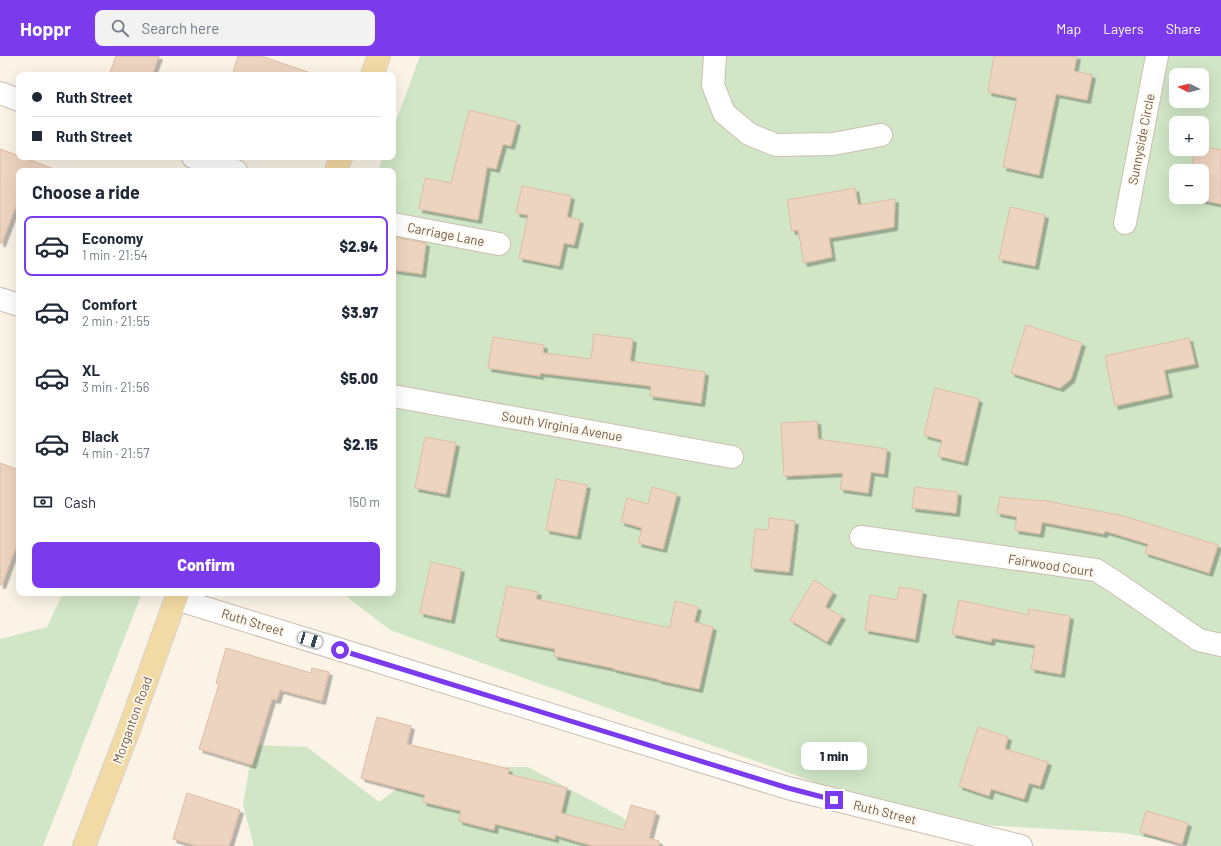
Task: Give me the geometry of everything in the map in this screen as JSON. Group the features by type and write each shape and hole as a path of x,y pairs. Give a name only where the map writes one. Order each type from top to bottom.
{"main road":[{"path":"373,72 379,56"},
{"name":"Morganton Road","path":"84,846 128,732 177,596"}],"street":[{"path":"715,56 713,85 724,113 749,134 776,145 833,144 881,136"},
{"name":"Sunnyside Circle","path":"1125,223 1157,56"},
{"path":"0,93 16,99"},
{"path":"202,160 227,168"},
{"name":"Carriage Lane","path":"396,225 500,244"},
{"path":"0,299 16,304"},
{"name":"South Virginia Avenue","path":"396,397 732,457"},
{"name":"Fairwood Court","path":"862,537 1096,570 1199,640 1221,645"},
{"name":"Ruth Street","path":"177,596 788,788 1022,846"}],"green space":[{"path":"420,56 1221,56 1221,846 1190,846 1124,833 926,822 390,630 346,596 396,596 396,168 379,168 382,160 396,160 396,121"},
{"path":"62,596 141,596 43,846 0,846 0,639 47,627"},
{"path":"253,745 307,747 379,802 426,767 528,767 624,818 638,846 254,846 243,805"}],"building":[{"path":"116,56 159,56 153,72 110,72"},
{"path":"238,56 261,56 308,72 233,72"},
{"path":"994,56 1077,56 1074,71 1092,75 1087,100 1056,94 1039,175 1003,167 1017,98 988,92"},
{"path":"469,110 517,122 511,146 503,144 496,169 487,167 478,220 419,209 425,178 451,183"},
{"path":"1209,147 1221,150 1221,204 1209,202 1209,164 1192,164 1194,156 1209,156"},
{"path":"0,149 16,155 16,160 30,160 51,168 16,168 16,206 2,243 0,243"},
{"path":"522,186 571,196 567,217 580,220 574,245 564,243 559,266 519,258 528,215 516,213"},
{"path":"855,188 858,205 895,199 894,227 829,238 832,257 804,263 798,230 792,231 787,200"},
{"path":"1010,207 1045,215 1035,266 999,259"},
{"path":"396,238 426,243 422,274 396,270"},
{"path":"1026,325 1082,343 1071,379 1060,388 1011,373"},
{"path":"594,334 633,339 630,361 705,372 701,403 650,396 651,386 540,373 540,376 488,368 493,337 544,345 543,353 591,359"},
{"path":"1189,338 1195,364 1164,370 1169,394 1115,406 1105,356"},
{"path":"935,388 979,399 964,462 938,456 942,440 924,435"},
{"path":"817,421 818,439 887,449 884,474 871,472 868,493 840,489 843,473 784,476 781,423"},
{"path":"425,437 456,443 446,494 415,488"},
{"path":"0,463 16,469 16,547 2,585 0,585"},
{"path":"556,479 587,485 577,536 546,530"},
{"path":"652,487 677,494 663,549 638,543 642,528 621,522 627,498 648,504"},
{"path":"915,487 958,492 956,513 912,508"},
{"path":"1000,497 1042,500 1123,516 1218,545 1209,573 1145,553 1148,544 1105,531 1104,534 1042,522 1040,534 1015,530 1017,517 997,513"},
{"path":"769,518 795,521 789,572 751,568 755,529 768,530"},
{"path":"431,562 461,569 451,620 420,613"},
{"path":"814,580 833,592 825,607 842,616 827,642 790,620"},
{"path":"507,586 538,592 536,599 670,628 675,601 698,607 694,622 713,627 699,689 613,668 554,656 555,649 496,637"},
{"path":"899,587 923,591 915,639 865,630 870,595 897,600"},
{"path":"959,600 1028,615 1029,609 1070,616 1061,674 1031,669 1035,645 992,638 991,642 952,634"},
{"path":"226,648 311,673 312,668 329,672 322,701 280,690 277,700 272,699 252,765 199,749 219,684 216,683"},
{"path":"377,717 411,726 407,744 509,769 508,774 567,788 561,813 624,830 631,805 656,812 649,838 659,841 659,846 593,846 555,835 555,839 495,824 494,830 459,821 461,811 423,802 425,795 361,778"},
{"path":"978,727 1008,737 1005,749 1048,762 1040,786 1029,783 1024,799 991,789 989,796 959,786"},
{"path":"187,793 240,810 229,846 197,846 173,839"},
{"path":"1146,811 1188,823 1182,844 1140,832"}],"route":[{"path":"340,650 788,788 834,800"}]}
